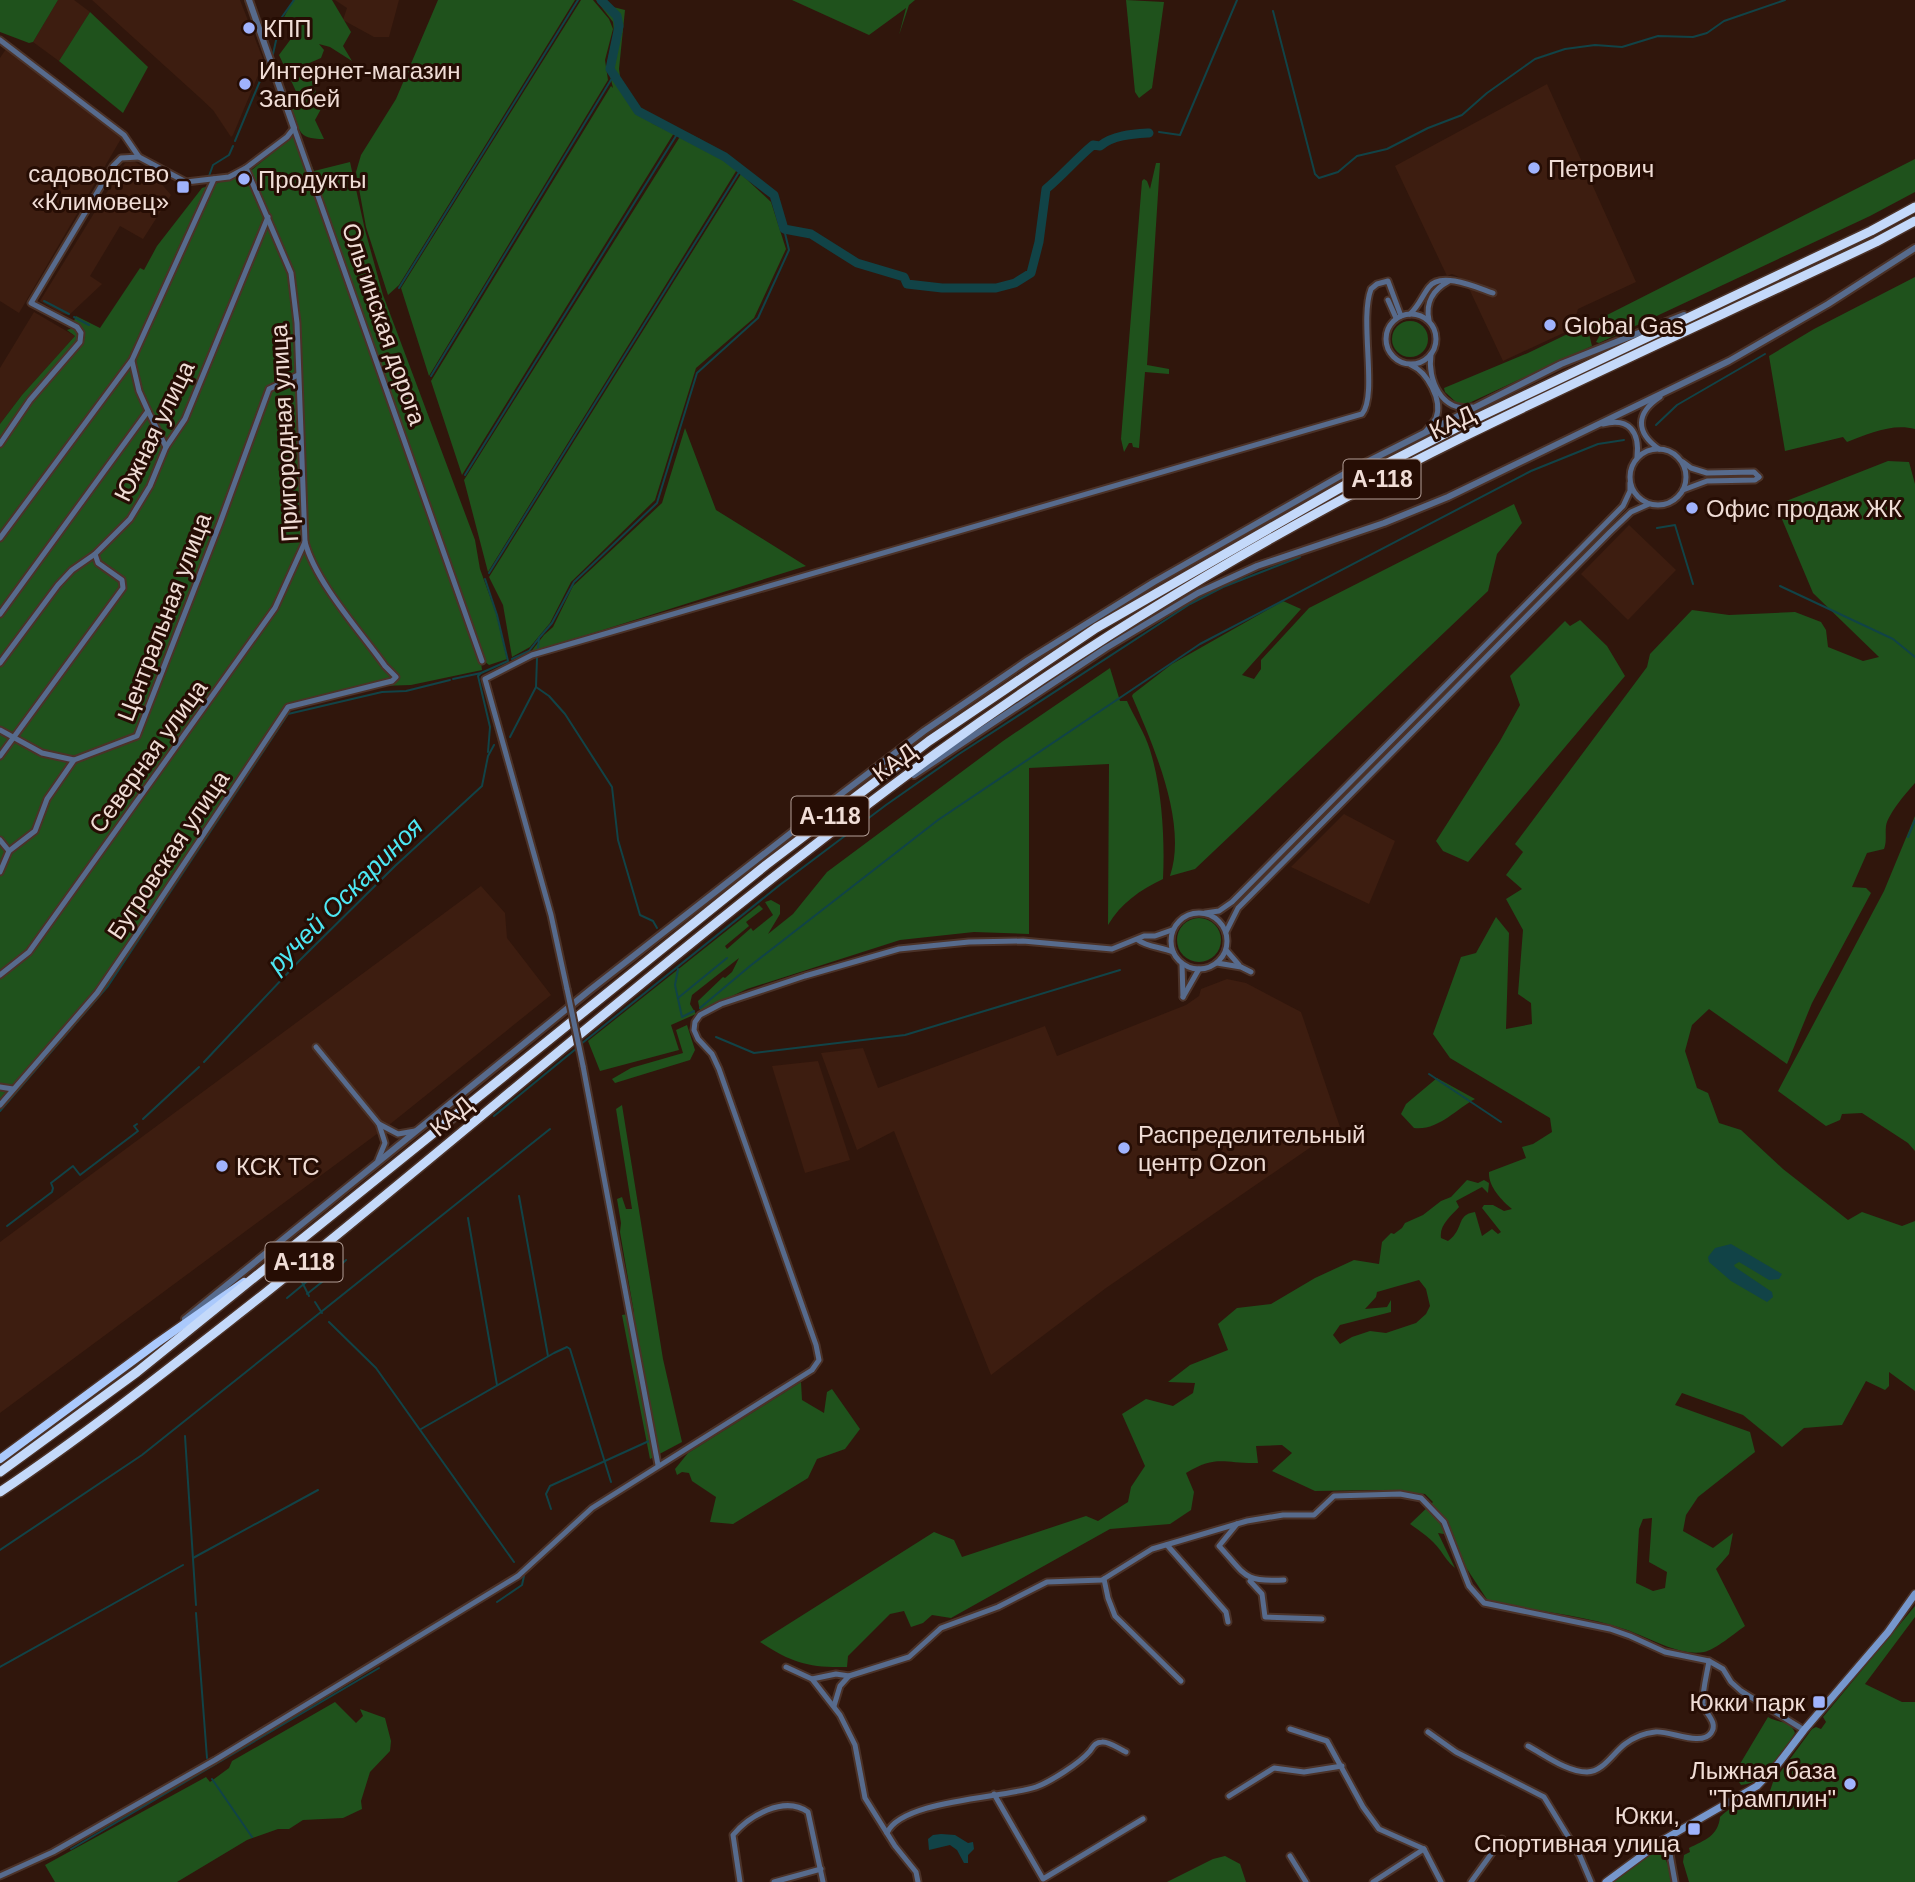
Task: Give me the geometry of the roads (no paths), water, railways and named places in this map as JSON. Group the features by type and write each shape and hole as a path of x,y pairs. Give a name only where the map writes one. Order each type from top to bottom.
{"highway":[{"name":"КАД","path":"0,1472 137,1372 766,865 929,741 1096,628 1347,484 1469,421 1871,231 1915,207"},
{"name":"КАД","path":"0,1492 149,1385 338,1235 766,883 940,751 1103,639 1232,562 1464,436 1864,248 1915,221"},
{"path":"0,1459 231,1289 268,1267"}],"main road":[{"path":"1606,1882 1663,1840 1757,1786 1779,1764 1804,1730 1888,1632 1915,1594"}],"street":[{"name":"Ольгинская дорога","path":"249,0 482,662"},
{"path":"0,40 124,135 139,157 182,181 229,177 246,168 287,137 294,128"},
{"path":"0,444 48,377 77,347 81,332 77,327 31,303 113,166 121,158 139,157"},
{"name":"Пригородная улица","path":"246,168 291,274 297,323 305,542 309,556 323,580 385,666 396,677"},
{"path":"0,538 132,360 214,180"},
{"name":"Южная улица","path":"0,663 58,585 72,570 95,554 130,519 149,486 166,447 185,419 268,217"},
{"path":"881,796 1106,648 1198,593 1257,566 1432,505 1729,361 1828,304 1915,248"},
{"path":"658,1465 583,1066 551,915 485,679 532,655 1362,414 1370,389 1366,340 1371,289 1377,284 1388,281 1399,317"},
{"path":"1449,281 1437,288 1427,310 1435,338 1430,370 1443,399 1459,409 1475,407"},
{"path":"1410,314 1434,282 1449,281 1493,293"},
{"path":"157,1343 590,990 924,731 1101,613 1254,524 1425,432 1561,364 1736,295"},
{"path":"1388,300 1399,317"},
{"path":"1425,432 1436,416 1437,402 1427,379 1419,369 1396,359 1386,342 1388,329 1399,317 1419,315 1430,323"},
{"path":"1408,363 1417,363 1431,353"},
{"path":"132,360 133,372 148,411 166,447"},
{"name":"Центральная улица","path":"74,760 137,736 269,389 298,375"},
{"path":"1659,449 1644,433 1641,418 1651,403 1672,389"},
{"path":"0,614 148,411"},
{"path":"1173,952 1171,937 1176,923 1189,914 1219,911 1232,902 1623,506 1630,491 1630,474 1637,458 1637,438 1630,427 1617,422 1593,427"},
{"path":"1217,963 1226,950 1226,932 1238,908 1631,512 1649,504 1665,505 1684,490 1707,481 1755,480 1759,477 1754,472 1699,472 1674,454 1659,449 1651,449 1637,458"},
{"path":"1680,459 1686,474 1684,490"},
{"path":"1630,483 1634,492 1649,504"},
{"name":"Северная улица","path":"0,975 29,952 275,608 305,542"},
{"path":"0,756 123,588 121,580 98,563 95,554"},
{"name":"Бугровская улица","path":"0,1105 97,993 288,706 392,681 396,677"},
{"path":"0,730 42,753 74,760 47,799 35,831 9,851 0,872"},
{"path":"0,840 9,851"},
{"path":"1205,913 1218,919 1226,932"},
{"path":"0,1876 53,1852 215,1760 518,1576 592,1508 812,1370 819,1360 816,1345 719,1069 712,1054 698,1039 694,1030 700,1014 721,1004 805,976 898,949 968,942 1023,942 1112,949 1172,930"},
{"path":"1138,940 1143,944 1173,952 1182,964 1183,997 1199,969"},
{"path":"1226,950 1241,967"},
{"path":"1182,964 1199,969 1217,963 1241,967 1251,972"},
{"path":"316,1047 379,1124 385,1143 383,1153 371,1169"},
{"path":"0,1087 13,1090"},
{"path":"379,1124 398,1134 407,1134 425,1127"},
{"path":"812,1679 836,1674 849,1676 909,1657 941,1628 998,1607 1047,1582 1104,1579 1153,1549 1237,1524 1283,1515 1314,1515 1329,1500 1339,1495 1400,1493 1421,1498 1432,1506 1447,1527 1469,1586 1476,1597 1490,1605 1610,1629 1665,1653 1709,1661 1723,1669 1741,1691 1804,1730"},
{"path":"1237,1524 1219,1546 1262,1594 1265,1617 1322,1619"},
{"path":"1167,1545 1226,1612 1228,1622"},
{"path":"1248,1578 1259,1581 1284,1580"},
{"path":"1104,1579 1115,1616 1181,1681"},
{"path":"1528,1746 1576,1771 1590,1772 1606,1762 1626,1743 1643,1735 1656,1732 1698,1739 1706,1737 1712,1732 1713,1726 1703,1705 1709,1661"},
{"path":"786,1667 812,1679 851,1732 865,1798 902,1857 916,1872 918,1882"},
{"path":"834,1706 840,1686 849,1676"},
{"path":"1290,1729 1327,1741 1363,1807 1379,1829 1424,1849 1441,1882"},
{"path":"1428,1732 1456,1752 1544,1797 1580,1856 1591,1882"},
{"path":"887,1833 894,1821 904,1816 994,1794 1037,1787 1083,1758 1100,1742 1104,1741 1126,1752"},
{"path":"1229,1796 1275,1769 1304,1772 1342,1766"},
{"path":"994,1794 1042,1879 1143,1819"},
{"path":"740,1882 733,1835 741,1826 781,1805 799,1805 808,1812 823,1882"},
{"path":"1471,1882 1502,1839"},
{"path":"1663,1840 1670,1854 1675,1882"},
{"path":"1373,1882 1424,1849"},
{"path":"1290,1856 1306,1882"},
{"path":"774,1882 821,1870"}],"water":[{"path":"1731,1244 1782,1274 1779,1279 1769,1280 1739,1262 1734,1265 1772,1292 1773,1297 1767,1302 1731,1281 1709,1262 1708,1257 1715,1248"},
{"path":"941,1834 955,1835 968,1843 973,1842 974,1849 968,1855 968,1863 964,1863 957,1850 950,1845 929,1850 928,1839"}],"waterway":[{"path":"282,17 294,0"},
{"path":"399,288 578,0"},
{"path":"601,0 617,16 619,26 610,69 638,111 725,157 774,195 784,229 811,234 857,263 904,277 907,284 942,288 996,288 1015,283 1031,273 1039,242 1046,189 1093,145 1100,146 1123,136 1149,133"},
{"path":"1159,132 1180,135 1237,0"},
{"path":"1273,11 1315,174 1319,178 1338,172 1357,156 1387,149 1428,128 1462,115 1487,93 1535,59 1565,49 1595,45 1622,47 1658,36 1693,37 1707,33 1724,21 1785,0"},
{"path":"273,54 280,23"},
{"path":"235,141 267,64"},
{"path":"431,376 614,75"},
{"path":"465,475 679,131"},
{"path":"209,176 213,165 229,155 233,146"},
{"path":"489,573 741,169"},
{"name":"ручей Оскариноя","path":"539,638 552,623 574,582 657,503 697,373 758,318 789,250 784,229"},
{"path":"44,301 69,314"},
{"path":"74,317 89,325"},
{"path":"1656,425 1677,405 1765,354"},
{"path":"700,1008 938,820 1200,644 1531,471 1598,444 1624,440"},
{"path":"1657,528 1675,525 1693,584"},
{"path":"581,1044 781,884 959,754 1190,604 1223,587 1300,557"},
{"path":"481,673 508,661 485,579"},
{"path":"1780,586 1893,639 1915,657"},
{"name":"ручей Оскариноя","path":"512,659 529,651 539,638 538,648"},
{"name":"ручей Оскариноя","path":"510,737 536,687 537,658"},
{"path":"453,679 481,673 478,676 490,727 488,752"},
{"path":"0,1111 108,986 288,714 382,692 406,691 450,680"},
{"path":"536,687 549,696 565,714 612,787 618,840 640,915 653,921 657,928"},
{"name":"ручей Оскариноя","path":"204,1062 300,960 395,866 482,786 488,756 494,745"},
{"path":"1908,837 1915,820"},
{"path":"678,998 727,958"},
{"path":"678,969 675,985 682,1017 694,1011"},
{"path":"716,1037 754,1053 905,1035 1120,970"},
{"path":"494,1116 577,1048"},
{"name":"ручей Оскариноя","path":"143,1119 199,1067"},
{"path":"1429,1074 1501,1122"},
{"name":"ручей Оскариноя","path":"7,1226 52,1192 51,1183 73,1166 80,1175 138,1131 134,1126 137,1124"},
{"path":"0,1550 142,1455 550,1129"},
{"path":"519,1196 548,1356"},
{"path":"468,1218 497,1385"},
{"path":"307,1294 346,1260"},
{"path":"298,1274 309,1296"},
{"path":"287,1298 316,1274"},
{"path":"315,1302 322,1313"},
{"path":"329,1322 376,1368 514,1562"},
{"path":"421,1429 567,1347 570,1349 611,1482"},
{"path":"185,1436 196,1605"},
{"path":"551,1509 546,1494 550,1486 649,1441"},
{"path":"193,1558 318,1490"},
{"path":"0,1667 183,1565"},
{"path":"497,1602 522,1585 524,1576"},
{"path":"196,1613 207,1758"},
{"path":"71,1849 379,1668"},
{"path":"212,1779 252,1837"}],"place":[{"name":"КПП","path":"249,28"},
{"name":"Интернет-магазин Запбей","path":"245,84"},
{"name":"Петрович","path":"1534,168"},
{"name":"Продукты","path":"244,179"},
{"name":"садоводство «Климовец»","path":"183,187"},
{"name":"Global Gas","path":"1550,325"},
{"name":"Офис продаж ЖК","path":"1692,508"},
{"name":"Распределительный центр Ozon","path":"1124,1148"},
{"name":"КСК ТС","path":"222,1166"},
{"name":"Юкки парк","path":"1819,1702"},
{"name":"Лыжная база \"Трамплин\"","path":"1850,1784"},
{"name":"Юкки, Спортивная улица","path":"1694,1829"}]}
